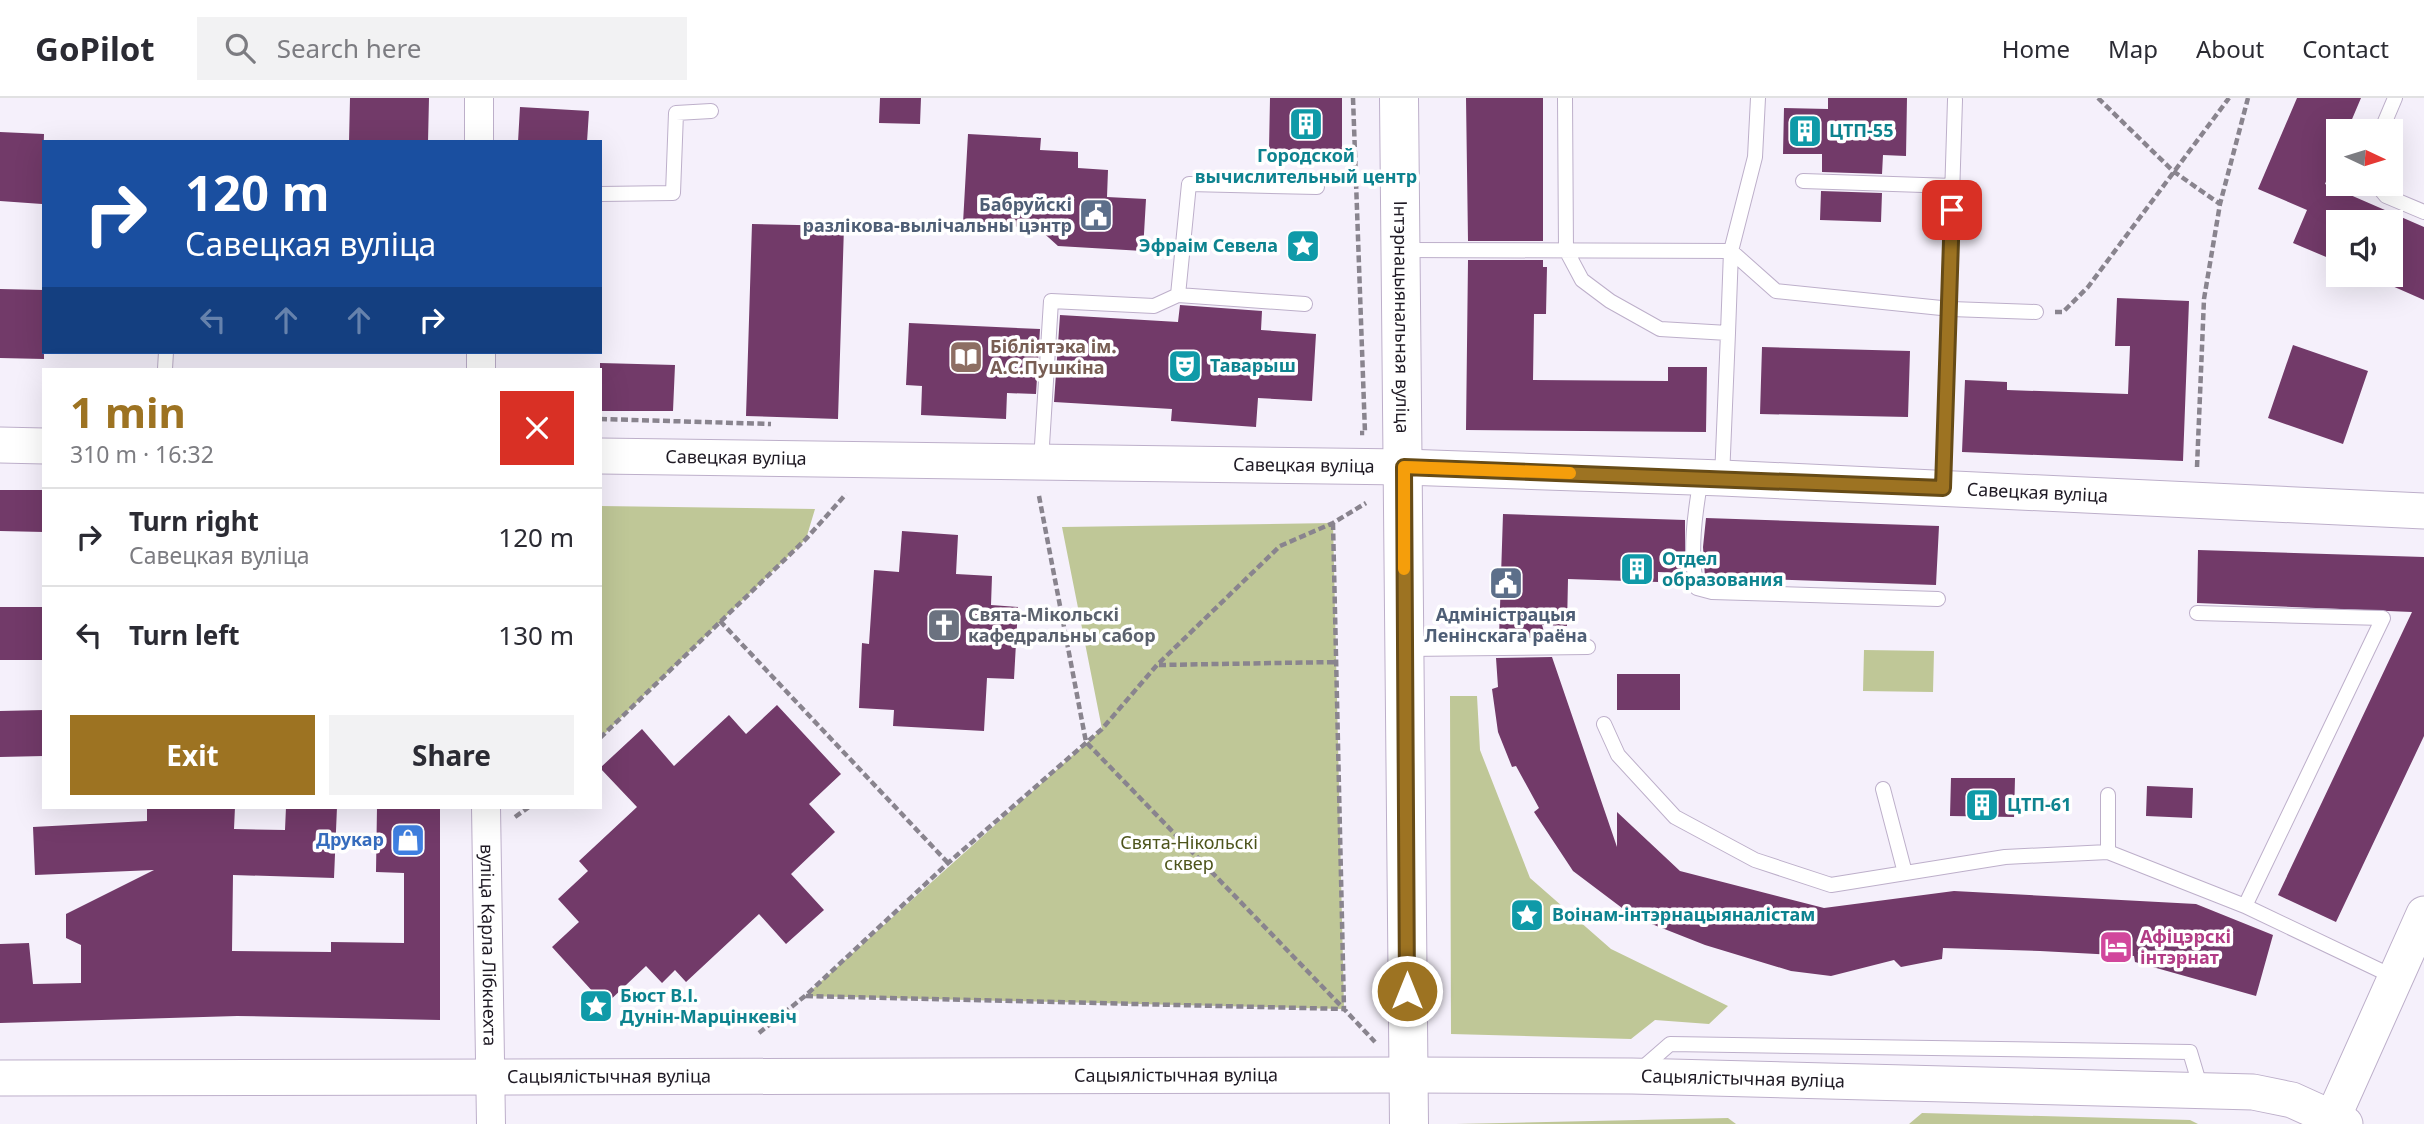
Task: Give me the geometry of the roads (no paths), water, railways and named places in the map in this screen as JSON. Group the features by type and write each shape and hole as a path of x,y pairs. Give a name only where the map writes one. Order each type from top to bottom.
{"main road":[{"name":"Інтэрнацыянальная вуліца","path":"1399,98 1403,250 1409,1124"}],"street":[{"path":"479,98 479,140"},
{"path":"0,445 42,446"},
{"name":"Савецкая вуліца","path":"602,456 1040,479 1404,467 2424,510"},
{"name":"вуліца Карла Лібкнехта","path":"486,809 491,1124"},
{"path":"2336,1122 2394,977 2424,914"},
{"name":"Сацыялістычная вуліца","path":"0,1078 1408,1074 1632,1076 2253,1093 2292,1100 2336,1122"}],"lane":[{"path":"1565,98 1566,250 1582,280 1610,301 1660,329 1728,333"},
{"path":"1758,98 1755,157 1731,251 1728,333 1712,478 1696,506 1696,588 1712,592 1938,599"},
{"path":"2386,119 2395,98"},
{"path":"1943,488 1951,309 1955,100"},
{"path":"602,194 673,193 676,113 711,111"},
{"path":"1803,181 1953,186"},
{"path":"1178,295 1189,184 1317,187"},
{"path":"2386,196 2424,212"},
{"path":"1403,250 1731,251 1776,291 1951,309 2036,312"},
{"path":"1040,479 1051,301 1154,306 1178,295 1306,304"},
{"path":"2197,613 2383,618 2245,906"},
{"path":"1405,649 1588,647"},
{"path":"1604,724 1618,755 1675,817 1755,860 1831,886 2005,857 2108,852 2245,906 2394,977"},
{"path":"1883,789 1905,873"},
{"path":"2108,795 2108,852"}],"place":[{"name":"Городской вычислительный центр","path":"1306,124"},
{"name":"ЦТП-55","path":"1805,131"},
{"name":"Бабруйскі разлікова-вылічальны цэнтр","path":"1096,215"},
{"name":"Эфраім Севела","path":"1303,246"},
{"name":"Бібліятэка ім. А.С.Пушкіна","path":"966,357"},
{"name":"Таварыш","path":"1185,366"},
{"name":"Отдел образования","path":"1637,569"},
{"name":"Адміністрацыя Ленінскага раёна","path":"1506,583"},
{"name":"Свята-Мікольскі кафедральны сабор","path":"944,625"},
{"name":"ЦТП-61","path":"1982,805"},
{"name":"Друкар","path":"408,840"},
{"name":"Воінам-інтэрнацыяналістам","path":"1527,915"},
{"name":"Афіцэрскі інтэрнат","path":"2116,947"},
{"name":"Бюст В.І. Дунін-Марцінкевіч","path":"596,1006"}],"park label":[{"name":"Свята-Нікольскі сквер","path":"1189,853"}]}
